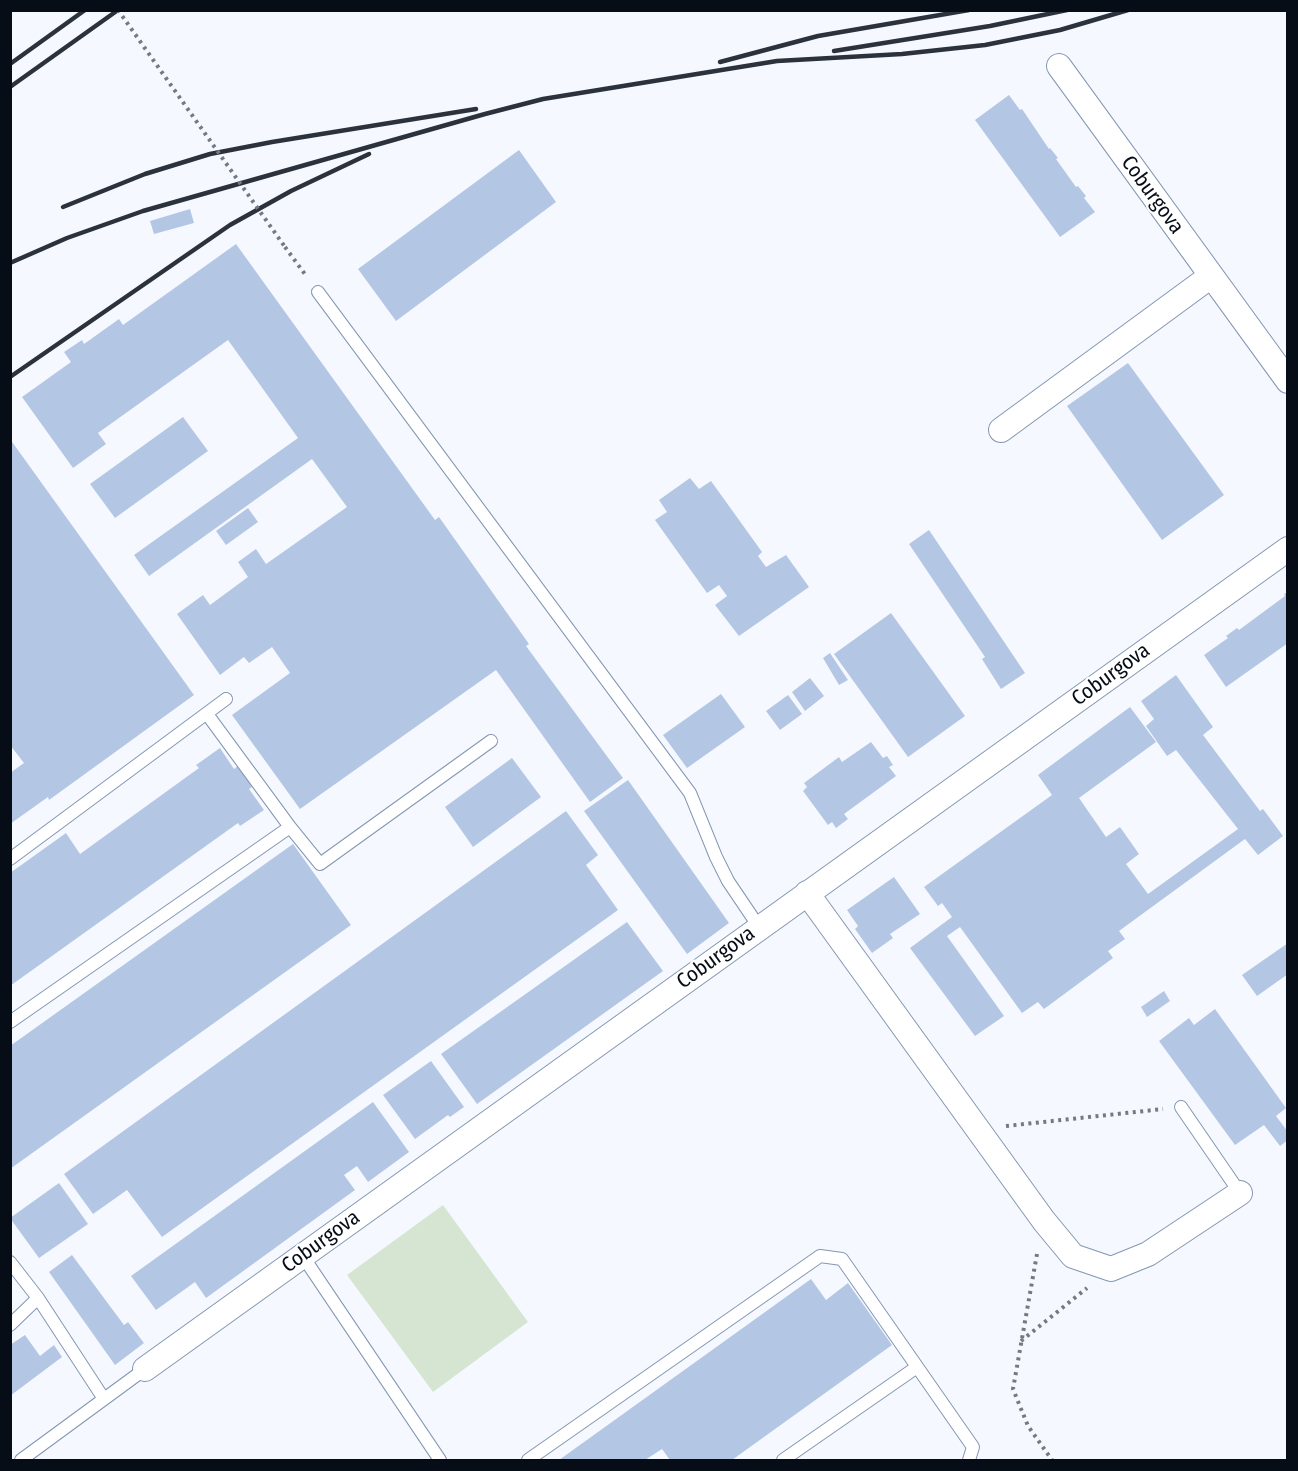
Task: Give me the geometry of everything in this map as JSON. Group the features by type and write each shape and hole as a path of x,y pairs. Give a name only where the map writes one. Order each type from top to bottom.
{"street":[{"name":"Coburgova","path":"1059,66 1287,381"},
{"path":"1001,430 1210,276"},
{"name":"Coburgova","path":"145,1368 1287,549"},
{"path":"807,893 1044,1221 1073,1256 1112,1269 1148,1254 1240,1193"}],"lane":[{"path":"318,292 690,793 728,881 759,927"},
{"path":"10,859 226,699"},
{"path":"207,714 320,864 491,741"},
{"path":"10,1022 290,827"},
{"path":"1181,1107 1240,1193"},
{"path":"302,1256 440,1461"},
{"path":"528,1461 820,1256 842,1259 973,1447 969,1461"},
{"path":"10,1262 38,1298 104,1399"},
{"path":"10,1325 38,1298"},
{"path":"783,1461 917,1367"},
{"path":"21,1461 145,1368"}],"path":[{"path":"118,10 318,292"},
{"path":"978,1129 1181,1107"},
{"path":"1044,1221 1013,1389 1028,1426 1052,1461"},
{"path":"1020,1342 1112,1269"}],"green space":[{"path":"443,1205 528,1322 433,1392 347,1275"}],"building":[{"path":"1009,95 1058,158 1056,159 1076,187 1078,186 1086,196 1084,198 1095,212 1060,237 975,120"},
{"path":"519,150 556,202 396,321 358,269"},
{"path":"190,209 194,223 154,234 150,221"},
{"path":"236,244 435,520 439,517 529,644 526,646 623,778 590,802 496,670 300,809 232,715 290,673 272,647 249,663 244,657 220,675 177,614 203,595 210,605 248,577 238,562 256,549 266,564 347,507 312,459 149,576 134,555 298,438 228,340 98,433 106,444 73,468 22,397 71,362 64,352 82,340 84,344 119,319 123,325"},
{"path":"1128,363 1224,495 1162,540 1067,406"},
{"path":"183,417 208,451 115,518 90,484"},
{"path":"10,439 194,695 49,800 48,797 10,824 10,773 24,763 10,745"},
{"path":"690,478 699,489 711,481 762,552 758,556 766,567 786,555 809,587 739,636 715,605 727,596 719,585 707,593 655,520 667,512 659,500"},
{"path":"248,508 258,522 226,545 216,531"},
{"path":"929,530 1025,673 1001,689 982,659 985,657 909,544"},
{"path":"1288,592 1288,643 1226,687 1204,655 1228,638 1226,636 1237,628 1239,630"},
{"path":"891,613 965,716 908,757 834,654"},
{"path":"830,653 848,680 839,685 823,658"},
{"path":"1176,675 1213,727 1203,735 1260,811 1263,809 1283,836 1258,855 1245,839 1119,931 1125,939 1108,951 1113,958 1044,1009 1038,1002 1022,1013 960,927 947,936 1004,1016 975,1036 910,948 952,917 942,903 938,906 924,887 1052,795 1038,775 1130,707 1156,742 1079,798 1106,837 1120,827 1139,854 1126,864 1148,894 1238,829 1176,750 1167,756 1146,726 1154,719 1141,701"},
{"path":"810,678 824,696 805,711 792,692"},
{"path":"721,694 745,727 687,768 663,735"},
{"path":"788,695 802,714 780,730 766,711"},
{"path":"871,742 883,758 887,756 893,765 889,767 896,776 844,814 848,819 836,828 832,822 828,825 803,791 807,787 804,783 839,757 842,762"},
{"path":"220,748 234,769 238,766 252,787 249,789 264,810 240,826 238,823 10,986 10,873 66,833 80,854 199,768 196,765"},
{"path":"512,758 541,797 473,847 445,807"},
{"path":"628,780 729,923 687,954 584,811"},
{"path":"566,811 598,855 586,865 618,910 162,1237 127,1190 93,1214 64,1174"},
{"path":"293,844 351,925 10,1169 10,1046"},
{"path":"894,877 920,914 890,934 893,938 872,953 855,929 858,926 847,910"},
{"path":"627,922 663,971 477,1104 441,1054"},
{"path":"1288,943 1288,974 1257,996 1242,975"},
{"path":"1164,991 1170,1001 1147,1017 1141,1007"},
{"path":"1215,1009 1286,1108 1276,1116 1288,1132 1288,1140 1280,1146 1264,1125 1235,1145 1159,1041 1189,1018 1194,1025"},
{"path":"431,1061 464,1107 450,1117 448,1115 415,1139 383,1095"},
{"path":"373,1102 409,1152 368,1182 357,1166 344,1175 355,1190 206,1298 195,1282 156,1310 131,1276"},
{"path":"59,1183 88,1224 39,1258 10,1218"},
{"path":"72,1255 124,1325 128,1322 144,1343 115,1365 49,1272"},
{"path":"811,1279 826,1300 848,1283 892,1345 732,1460 670,1460 662,1449 645,1460 559,1460"},
{"path":"25,1335 40,1356 54,1345 62,1357 10,1396 10,1345"}],"railway":[{"path":"10,64 85,10"},
{"path":"10,87 118,10"},
{"path":"720,62 818,36 969,10"},
{"path":"834,51 990,26 1067,10"},
{"path":"10,263 67,238 143,211 543,99 777,61 902,54 985,45 1060,30 1128,10"},
{"path":"63,207 145,174 210,154 476,109"},
{"path":"10,377 230,225 291,191 369,154"}]}
